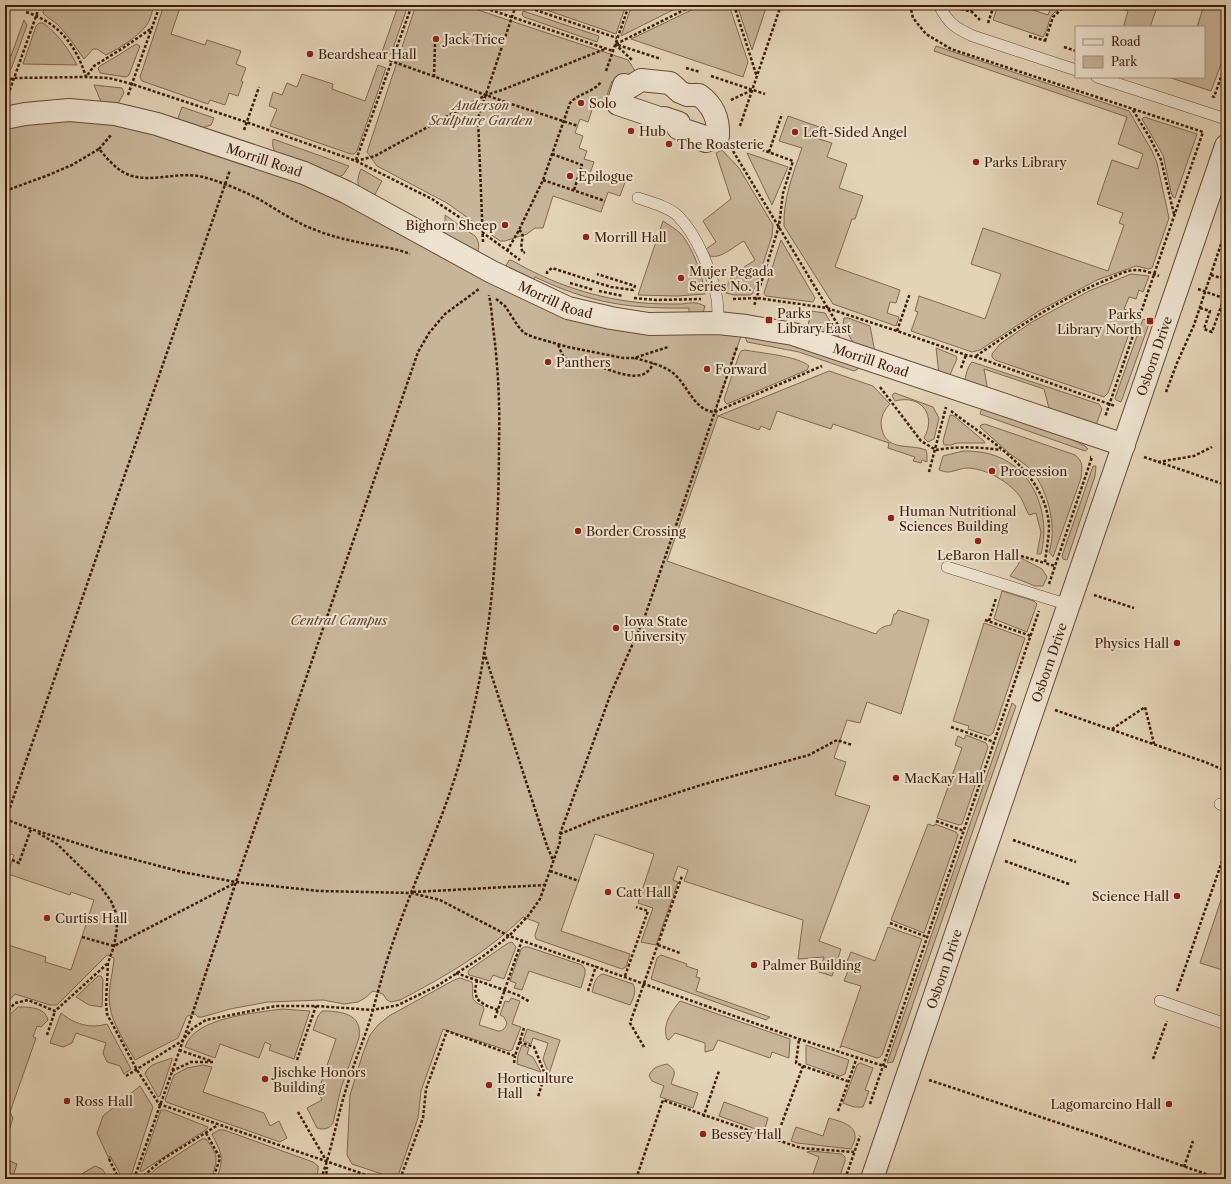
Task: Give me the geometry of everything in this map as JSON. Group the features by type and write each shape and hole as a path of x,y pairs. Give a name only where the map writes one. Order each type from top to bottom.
{"street":[{"name":"Morrill Road","path":"5,118 25,114 69,110 115,114 157,124 304,173 346,192 492,272 568,308 611,318 649,324 718,323 793,334 1124,445"},
{"name":"Osborn Drive","path":"872,1179 1124,445 1218,140"}],"lane":[{"path":"939,5 945,18 958,29 973,36 1075,70"},
{"path":"1101,78 1226,119"},
{"path":"638,198 661,206 677,215 687,227 696,242 710,273 717,300 718,323"},
{"path":"947,567 1069,605"},
{"path":"1160,1001 1226,1024"}],"path":[{"path":"7,97 40,5"},
{"path":"132,84 160,5"},
{"path":"356,161 412,5"},
{"path":"476,5 613,51"},
{"path":"483,246 478,118 516,5"},
{"path":"521,5 617,38"},
{"path":"606,74 629,5"},
{"path":"616,44 694,5"},
{"path":"734,5 757,77"},
{"path":"737,133 782,5"},
{"path":"910,5 913,18 926,34 951,49 1203,132 1218,140"},
{"path":"970,5 972,12 979,20 995,25"},
{"path":"988,23 994,5"},
{"path":"1024,34 1046,41 1053,17 1066,5"},
{"path":"26,12 51,24 64,35 82,66 86,77"},
{"path":"86,77 94,66 152,28"},
{"path":"434,77 435,42"},
{"path":"1064,47 1075,51"},
{"path":"356,161 375,156 486,95 605,49"},
{"path":"380,57 578,126"},
{"path":"1214,97 1226,63"},
{"path":"5,81 14,78 109,78 132,84 356,161 432,199 482,232 526,264"},
{"path":"504,255 519,230 543,180 570,104 576,97 596,88 604,80"},
{"path":"248,117 259,87"},
{"path":"752,90 765,94"},
{"path":"1133,110 1161,160 1174,215"},
{"path":"769,152 782,114"},
{"path":"1102,424 1204,126"},
{"path":"5,190 46,176 72,165 98,149 109,139 113,132"},
{"path":"735,140 793,161 783,193 779,226 752,311"},
{"path":"98,149 122,172 136,178 157,178 180,174 203,176 261,200 283,215 313,230 345,240 384,247 416,256"},
{"path":"732,149 842,331"},
{"path":"552,154 582,165 574,190"},
{"path":"230,169 5,820 32,830 135,861 182,872 236,882 319,891 411,893 545,885"},
{"path":"543,180 604,201"},
{"path":"1164,398 1200,308 1226,229"},
{"path":"519,230 523,235 520,248 523,253 525,252"},
{"path":"1211,275 1221,278 1226,262"},
{"path":"546,274 552,268 576,274 611,287 633,290 635,286 597,274"},
{"path":"976,357 1029,320 1080,291 1125,272 1142,270 1154,274"},
{"path":"540,271 552,276"},
{"path":"564,281 628,298 656,300 706,299"},
{"path":"321,1179 327,1162 346,1087 373,1010 389,952 442,815 458,769 472,713 484,651 497,527 500,407 495,343 489,296 471,286"},
{"path":"134,1179 418,352 429,333 445,314 478,289"},
{"path":"1205,292 1225,298"},
{"path":"897,331 910,293"},
{"path":"1200,308 1210,311 1204,329 1212,332 1226,293"},
{"path":"726,300 757,298 827,308 1109,403"},
{"path":"558,344 567,360 576,363 594,365 629,376 642,375 649,371 653,363"},
{"path":"126,1076 182,1041 193,1028 206,1020 276,1006 316,1006 373,1010 398,1005 437,986 482,957 509,936 528,916 540,899 560,842 560,834 611,693 645,616 738,345"},
{"path":"634,358 653,363 672,372 680,379 703,409 708,412 715,412 826,365"},
{"path":"875,381 922,441 936,450 952,447 979,447 1002,450"},
{"path":"929,472 936,450 946,407 1022,467 1038,488 1046,510 1049,527 1045,563"},
{"path":"1158,462 1194,456 1212,447"},
{"path":"1048,586 1092,457"},
{"path":"1142,462 1144,457 1226,485"},
{"path":"1022,556 1055,566"},
{"path":"989,621 1000,584"},
{"path":"1094,602 1096,595 1134,608"},
{"path":"870,1104 1040,609"},
{"path":"986,620 1031,636"},
{"path":"484,651 547,846 553,860"},
{"path":"1059,704 1057,711 1205,762 1226,771"},
{"path":"1111,730 1145,707 1154,744"},
{"path":"951,726 994,742"},
{"path":"560,834 599,818 686,790 809,756 837,740 852,745"},
{"path":"936,821 964,831"},
{"path":"12,860 19,863 32,830"},
{"path":"32,830 57,844 100,886 111,901 116,913 117,928 114,946 108,964 106,1003 107,1014 137,1070 159,1104 378,1179"},
{"path":"1013,840 1076,862"},
{"path":"1153,1059 1226,850"},
{"path":"1005,861 1069,884"},
{"path":"550,871 579,881"},
{"path":"644,1047 630,1023 682,876"},
{"path":"82,937 114,946 236,882"},
{"path":"411,893 440,900 509,936 799,1039 884,1066"},
{"path":"625,976 648,911 636,907"},
{"path":"890,923 927,937"},
{"path":"495,1018 522,940"},
{"path":"658,945 680,953"},
{"path":"47,1035 55,1011 108,964"},
{"path":"588,991 596,966"},
{"path":"456,973 518,995 530,1002"},
{"path":"476,980 475,990 477,999 485,1005 498,1010"},
{"path":"5,1014 15,1003 28,1000 55,1011"},
{"path":"297,1060 316,1006"},
{"path":"514,1063 524,1028"},
{"path":"400,1179 423,1118 426,1089 446,1031 515,1056"},
{"path":"799,1039 796,1063 847,1081"},
{"path":"519,1042 534,1047 545,1074 538,1096"},
{"path":"172,1070 191,1062 213,1062 179,1050"},
{"path":"838,1111 847,1081 857,1057"},
{"path":"776,1139 803,1066"},
{"path":"704,1116 719,1071"},
{"path":"928,1080 1101,1137 1220,1179"},
{"path":"636,1179 663,1100 704,1116 801,1148 854,1152"},
{"path":"298,1112 327,1162 326,1179"},
{"path":"140,1179 163,1160 219,1124"},
{"path":"206,1133 220,1158 213,1179"},
{"path":"845,1179 860,1136"},
{"path":"1184,1167 1193,1142"},
{"path":"109,1159 119,1179"}],"green space":[{"path":"44,5 154,5 147,24 133,39 106,55 97,49 93,49 84,59 62,29 43,13"},
{"path":"164,5 181,5 171,34 205,45 207,40 241,51 236,64 246,68 241,81 243,82 238,96 229,93 225,105 210,100 208,104 142,81 140,77"},
{"path":"387,5 408,5 391,54 382,52 397,9"},
{"name":"Anderson Sculpture Garden","path":"416,5 463,5 628,60 641,80 630,87 612,81 603,107 594,104 588,122 580,119 575,133 583,136 579,148 587,151 584,159 594,162 588,179 599,183 602,174 625,182 620,196 608,192 601,212 553,196 543,228 535,228 527,234 505,241 500,241 447,203 377,166 367,152"},
{"path":"532,5 626,5 616,34"},
{"path":"632,5 683,5 621,36"},
{"path":"702,5 729,5 748,62 743,77 631,39"},
{"path":"737,5 767,5 752,50"},
{"path":"998,5 1019,5 1048,15 1052,5 1062,5 1052,15 1043,37 993,20"},
{"path":"1110,5 1140,5 1156,10 1150,26 1124,26 1128,11"},
{"path":"1204,5 1214,5 1226,9 1226,51 1211,91 1171,78 1205,78 1205,26 1197,26"},
{"path":"523,11 599,36 597,42 524,17 522,15"},
{"path":"24,20 27,25 12,67 6,75 8,67 5,68 5,54 11,56"},
{"path":"39,23 43,23 58,37 77,65 23,64 36,26"},
{"path":"136,44 140,46 129,75 126,77 100,73 98,68 100,66"},
{"path":"936,46 1129,111 1152,151 1157,163 1169,218 1152,268 1149,269 1136,266 1097,280 1039,311 980,350 972,352 911,331 918,312 915,311 919,296 985,319 1001,274 971,264 983,228 1108,271 1124,225 1119,223 1123,213 1097,204 1112,160 1138,169 1143,154 1118,144 1127,117 934,51"},
{"path":"378,65 386,68 357,151 354,154 270,126 277,109 269,106 273,92 282,95 287,83 297,87 302,74 333,84 332,89 365,101"},
{"path":"94,85 122,88 124,93 116,107 102,104"},
{"path":"182,107 214,118 211,125 199,129 177,121"},
{"name":"Central Campus","path":"69,110 251,154 568,308 741,336 715,412 718,416 667,561 876,634 882,628 891,625 894,614 896,614 898,610 929,620 901,714 867,702 860,723 847,720 834,758 846,762 835,795 870,806 819,941 841,949 832,976 819,972 824,957 798,959 803,920 684,881 688,870 678,866 673,880 678,882 656,945 641,942 653,908 638,903 654,854 595,834 561,931 630,954 626,967 622,969 536,939 535,935 539,923 523,917 480,953 400,1000 391,1002 387,1000 383,994 373,991 358,1002 344,1004 323,1000 268,1002 230,1009 202,1017 198,1017 195,1014 187,1016 178,1038 135,1060 120,1034 111,1013 109,995 114,958 107,955 57,1005 50,1005 15,994 5,1005 5,944 46,957 45,962 71,970 94,900 71,892 70,895 8,874 14,855 5,852 5,118"},
{"path":"788,116 822,128 819,139 832,143 827,157 847,164 839,188 863,196 855,219 852,219 835,267 900,290 896,303 890,302 887,313 899,317 896,326 833,304 784,226 787,196 802,148 779,141"},
{"path":"1144,117 1197,134 1175,198 1171,192 1163,155 1142,119"},
{"path":"273,139 349,166 343,175 335,178 278,155 273,148"},
{"path":"722,150 739,168 773,225 772,236 754,291 750,295 734,295 726,293 729,281 732,277 755,260 744,241 728,252 719,256 710,256 706,249 716,242 703,221 731,199 716,153"},
{"path":"747,153 788,167 772,205"},
{"path":"361,169 382,181 373,198 364,192 359,186 358,179"},
{"path":"445,215 475,236 479,245 477,255 445,239"},
{"path":"663,221 681,234 690,247 700,271 705,294 677,296 638,295"},
{"path":"781,240 815,298 813,302 766,296 764,293"},
{"path":"509,260 544,277 576,289 609,298 649,303 698,303 705,306 703,313 689,316 689,308 648,307 610,303 574,293 535,277 531,285 504,270"},
{"path":"1131,274 1149,276 1143,292 1139,290 1136,299 1129,297 1124,309 1136,314 1108,393 1104,397 995,360 992,357 992,354 1000,344 1032,322 1089,291"},
{"path":"811,311 825,313 841,340 805,329 806,326 808,326"},
{"path":"844,318 870,326 875,352 855,346 843,325"},
{"path":"1143,319 1150,321 1121,402 1115,398"},
{"path":"745,336 789,343 858,367 858,369 854,371 799,352 747,342"},
{"path":"936,348 956,356 957,359 949,377 939,374"},
{"path":"745,350 788,357 809,366 807,370 727,404 724,399 739,355 741,351"},
{"path":"972,362 1099,404 1102,409 1096,425 1050,412 1044,389 984,369 988,391 964,383 968,369"},
{"path":"829,371 873,386 890,404 882,416 881,421 883,433 887,439 898,445 926,450 927,462 922,460 921,463 913,461 915,457 888,448 889,443 833,424 831,429 777,411 770,430 761,426 759,430 718,416"},
{"path":"895,393 933,407 939,418 934,439 928,442 924,438 928,430 929,422 924,408 912,401 895,401 892,396"},
{"path":"982,408 1069,438 1088,449 1085,451 980,414"},
{"path":"950,415 954,416 985,443 957,443 944,445 943,441"},
{"path":"985,424 1075,455 1080,460 1082,465 1081,478 1053,557 1049,552 1052,531 1051,519 1049,507 1041,484 1028,467 1010,454 980,427 981,425"},
{"path":"963,451 980,452 996,456 1010,463 1021,472 1030,483 1037,496 1044,525 1044,539 1041,554 1037,554 1041,532 1036,513 1029,515 1021,498 1004,481 981,470 966,468 945,472 939,470 943,456"},
{"path":"1093,466 1096,466 1095,476 1067,560 1063,559 1062,556"},
{"path":"1021,558 1042,569 1047,577 1043,586 1035,586 1010,576"},
{"path":"1002,591 1034,601 1037,604 1027,632 994,619"},
{"path":"984,623 1025,638 993,733 989,736 968,729 969,726 953,721"},
{"path":"1012,703 1016,706 893,1062 887,1063"},
{"path":"966,735 986,743 988,747 962,824 959,825 937,818 962,748 955,745 958,736 964,739"},
{"path":"928,824 934,826 935,824 956,832 958,835 924,933 891,920"},
{"path":"1226,885 1226,971 1200,963"},
{"path":"888,927 922,939 882,1055 877,1058 842,1046 840,1048 861,986 844,981 849,968 845,966 851,952 875,961"},
{"path":"512,942 516,947 504,979 493,975 490,981 469,975 469,970 508,943"},
{"path":"524,947 582,965 585,969 585,974 581,988 529,971 522,990 514,988 516,983 510,981 521,949"},
{"path":"661,955 687,964 686,966 698,970 696,977 700,978 696,991 770,1017 766,1020 651,979 657,958"},
{"path":"603,974 633,984 635,992 630,1005 592,992 598,977"},
{"path":"98,976 101,976 103,979 102,1007 89,1005 76,997"},
{"path":"460,978 472,982 473,999 483,1006 484,1009 479,1025 498,1031 503,1030 507,1023 504,1017 500,1015 505,1001 509,1002 511,998 520,1001 512,1024 521,1027 512,1050 509,1051 443,1029 421,1091 418,1118 397,1179 352,1164 347,1155 350,1095 370,1035 378,1025 389,1016"},
{"path":"680,1001 790,1039 789,1058 772,1052 770,1058 718,1040 713,1050 705,1052 705,1043 675,1033 669,1040 667,1039 666,1029 668,1019"},
{"path":"18,1007 40,1010 44,1012 48,1020 41,1027 37,1026 33,1037 36,1038 10,1112 13,1118 5,1143 5,1019"},
{"path":"282,1009 310,1011 294,1059 269,1050 271,1045 265,1042 259,1058 220,1044 215,1058 185,1047 191,1037 200,1029 213,1023 227,1018"},
{"path":"322,1011 343,1013 354,1018 359,1030 359,1038 341,1088 333,1123 328,1128 322,1129 317,1128 307,1108 322,1100 318,1092 336,1039 313,1030 318,1016"},
{"path":"61,1013 77,1023 88,1026 107,1024 131,1069 124,1074 120,1066 107,1062 103,1053 106,1043 76,1033 72,1043 63,1047 50,1043"},
{"path":"527,1029 560,1040 549,1074 543,1059 548,1043 533,1038 531,1044 523,1041"},
{"path":"522,1045 529,1048 527,1054 533,1057 541,1072 517,1064"},
{"path":"806,1045 849,1060 845,1074 840,1076 806,1064"},
{"path":"172,1058 160,1096 158,1097 145,1074 152,1065"},
{"path":"860,1063 873,1068 865,1090 869,1091 863,1107 854,1107 843,1103 857,1065"},
{"path":"667,1064 674,1071 671,1084 698,1093 693,1108 660,1097 664,1086 652,1081 649,1076 654,1069"},
{"path":"203,1065 212,1067 203,1092 264,1113 270,1126 279,1121 287,1138 280,1142 166,1102 165,1100 174,1075 187,1068"},
{"path":"140,1086 153,1107 132,1173 125,1179 122,1177 110,1156 109,1159 97,1133 103,1116"},
{"path":"724,1102 768,1118 764,1132 719,1116"},
{"path":"161,1110 165,1110 208,1127 141,1172 140,1170"},
{"path":"829,1118 841,1122 852,1129 855,1138 851,1149 791,1141 796,1127 823,1136"},
{"path":"219,1130 224,1130 313,1162 318,1166 316,1179 217,1179 221,1165 221,1156 212,1134"},
{"path":"202,1139 206,1139 213,1149 216,1158 211,1179 145,1179 157,1168"},
{"path":"811,1151 842,1154 845,1157 839,1179 811,1179 819,1157 807,1152"},
{"path":"5,1159 17,1164 12,1179 5,1177"},
{"path":"95,1166 102,1169 109,1179 81,1179 83,1173"}],"place":[{"name":"Jack Trice","path":"436,39"},
{"name":"Beardshear Hall","path":"310,54"},
{"name":"Solo","path":"581,103"},
{"name":"Hub","path":"631,131"},
{"name":"Left-Sided Angel","path":"795,132"},
{"name":"The Roasterie","path":"669,144"},
{"name":"Parks Library","path":"976,162"},
{"name":"Epilogue","path":"570,176"},
{"name":"Bighorn Sheep","path":"505,225"},
{"name":"Morrill Hall","path":"586,237"},
{"name":"Mujer Pegada Series No. 1","path":"681,278"},
{"name":"Parks Library East","path":"769,320"},
{"name":"Parks Library North","path":"1150,321"},
{"name":"Panthers","path":"548,362"},
{"name":"Forward","path":"707,369"},
{"name":"Procession","path":"992,471"},
{"name":"Human Nutritional Sciences Building","path":"891,518"},
{"name":"Border Crossing","path":"578,531"},
{"name":"LeBaron Hall","path":"978,541"},
{"name":"Iowa State University","path":"616,628"},
{"name":"Physics Hall","path":"1177,643"},
{"name":"MacKay Hall","path":"896,778"},
{"name":"Catt Hall","path":"608,892"},
{"name":"Science Hall","path":"1177,896"},
{"name":"Curtiss Hall","path":"47,918"},
{"name":"Palmer Building","path":"754,965"},
{"name":"Jischke Honors Building","path":"265,1079"},
{"name":"Horticulture Hall","path":"489,1085"},
{"name":"Ross Hall","path":"67,1101"},
{"name":"Lagomarcino Hall","path":"1169,1104"},
{"name":"Bessey Hall","path":"703,1134"}]}
